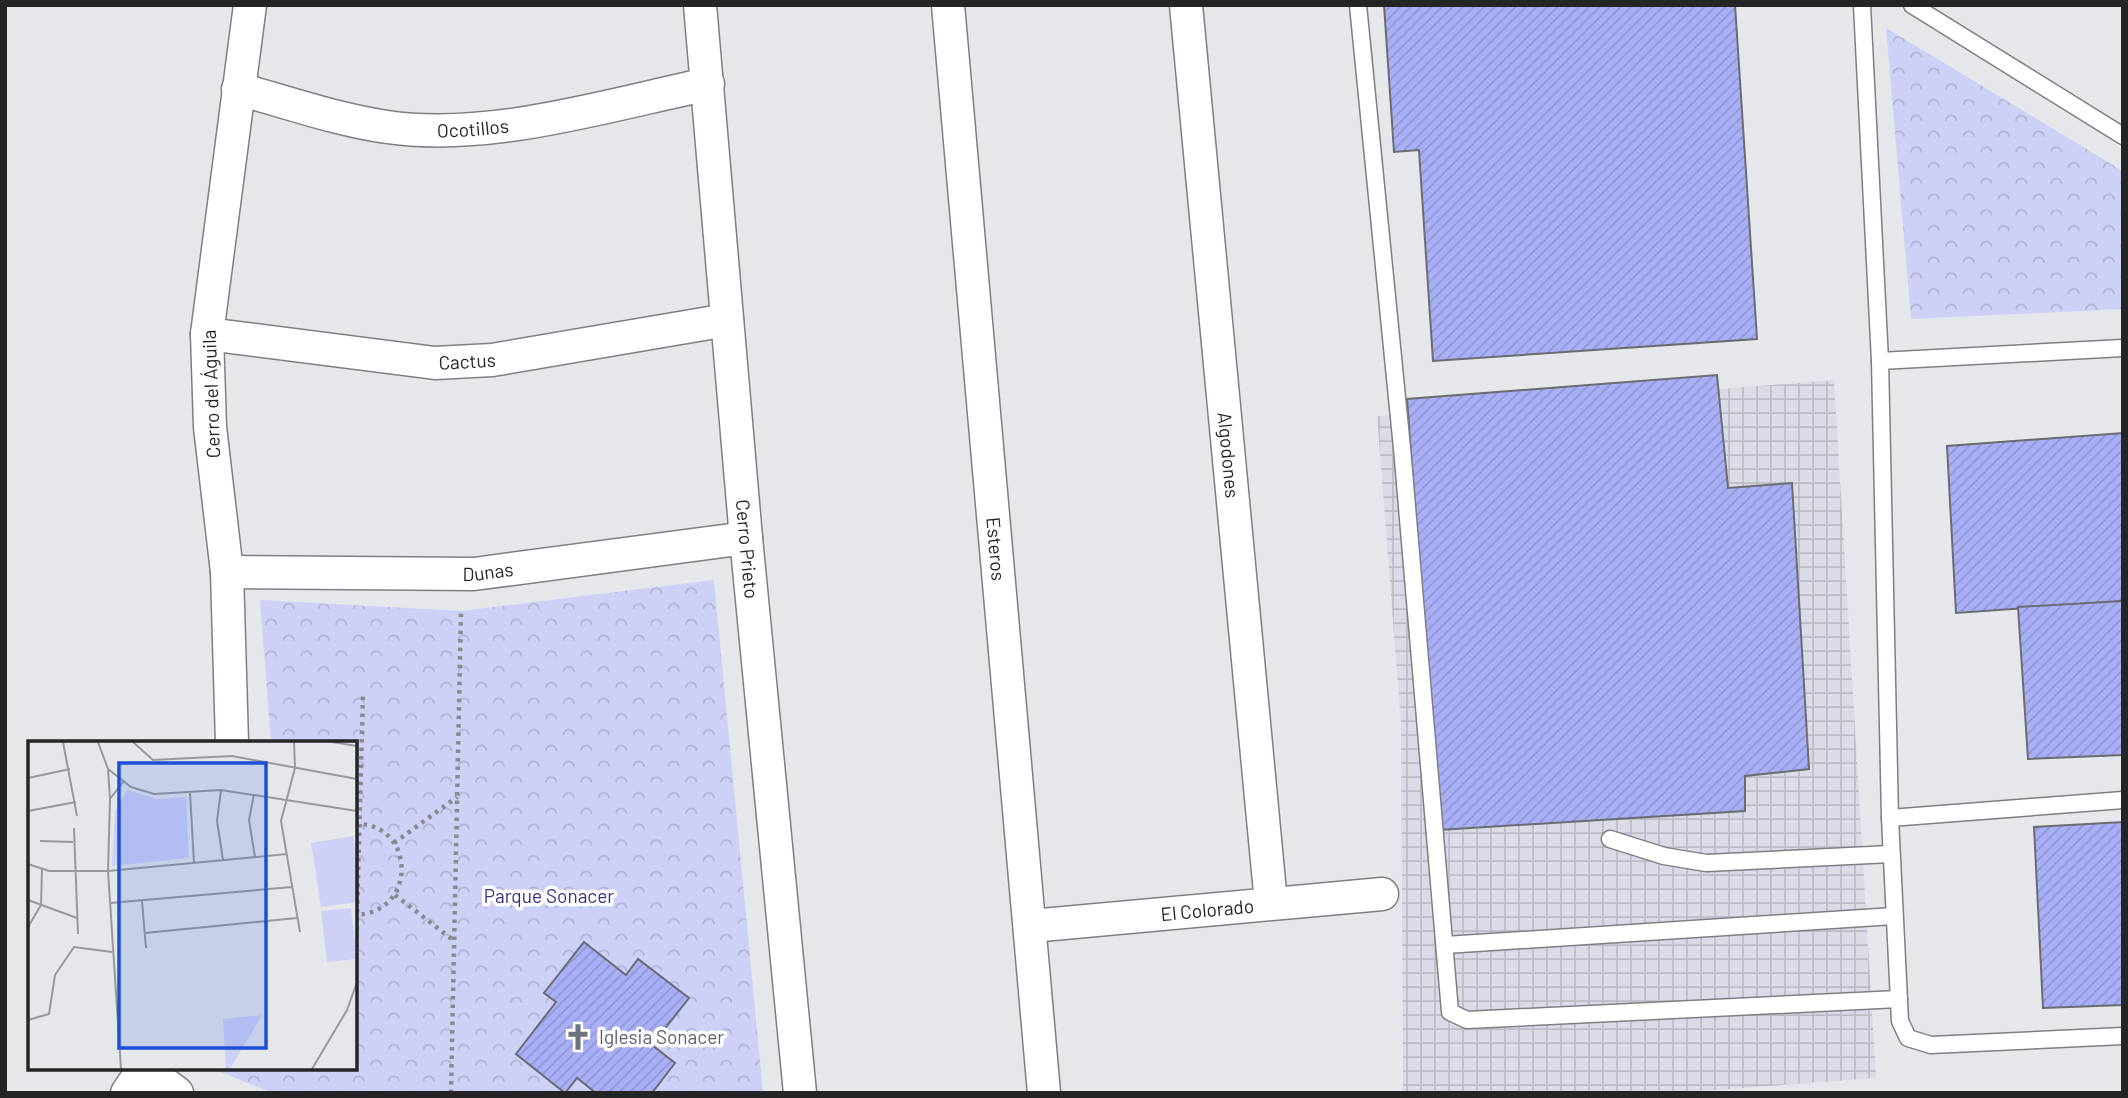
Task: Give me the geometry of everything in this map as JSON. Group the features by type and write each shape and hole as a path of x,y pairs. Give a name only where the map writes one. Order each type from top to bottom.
{"street":[{"name":"Cerro del Águila","path":"232,741 227,572 209,427 207,334 250,5"},
{"name":"Cerro Prieto","path":"700,5 746,538 800,1093"},
{"name":"Esteros","path":"947,5 1044,1093"},
{"name":"Algodones","path":"1186,5 1271,903"},
{"name":"Ocotillos","path":"238,89 387,127 431,130 477,128 558,115 708,84"},
{"name":"Cactus","path":"207,334 435,363 492,360 727,320"},
{"name":"Dunas","path":"227,572 474,574 746,538"},
{"name":"El Colorado","path":"1031,926 1382,894"},
{"path":"127,1093 143,1070"},
{"path":"147,1070 177,1093"}],"lane":[{"path":"1358,5 1402,448 1450,1012 1467,1020 1899,999"},
{"path":"1862,5 1880,361 1891,854 1900,1021 1908,1038 1931,1045 2123,1036"},
{"path":"1912,5 2123,135"},
{"path":"1880,361 2123,348"},
{"path":"1890,818 2123,800"},
{"path":"1610,839 1664,856 1706,863 1891,854"},
{"path":"1445,945 1894,916"}],"path":[{"path":"450,1093 461,611"},
{"path":"357,916 385,906 395,895 402,869 394,844 373,827 357,824 363,694"},
{"path":"394,844 457,797"},
{"path":"395,895 453,940"}],"shaded area":[{"path":"1834,380 1876,1078 1674,1093 1403,1093 1401,723 1377,416"}],"green space":[{"path":"1886,28 2123,171 2123,309 1911,319"},
{"name":"Parque Sonacer","path":"714,580 763,1093 273,1093 217,1070 357,1070 357,741 271,741 260,600 461,611"}],"building":[{"path":"1384,5 1735,5 1757,339 1433,361 1419,150 1394,152"},
{"path":"1717,375 1728,488 1792,483 1809,769 1745,776 1745,811 1439,830 1407,399"},
{"path":"2123,433 2123,601 1956,613 1947,446"},
{"path":"2123,601 2123,755 2028,759 2018,607"},
{"path":"2123,822 2123,1005 2043,1008 2034,827"},
{"name":"Iglesia Sonacer","path":"584,942 626,975 638,959 689,998 652,1045 675,1063 652,1093 596,1093 577,1078 565,1093 516,1054 556,1002 544,993"}],"place":[{"name":"Iglesia Sonacer","path":"578,1037"}]}
